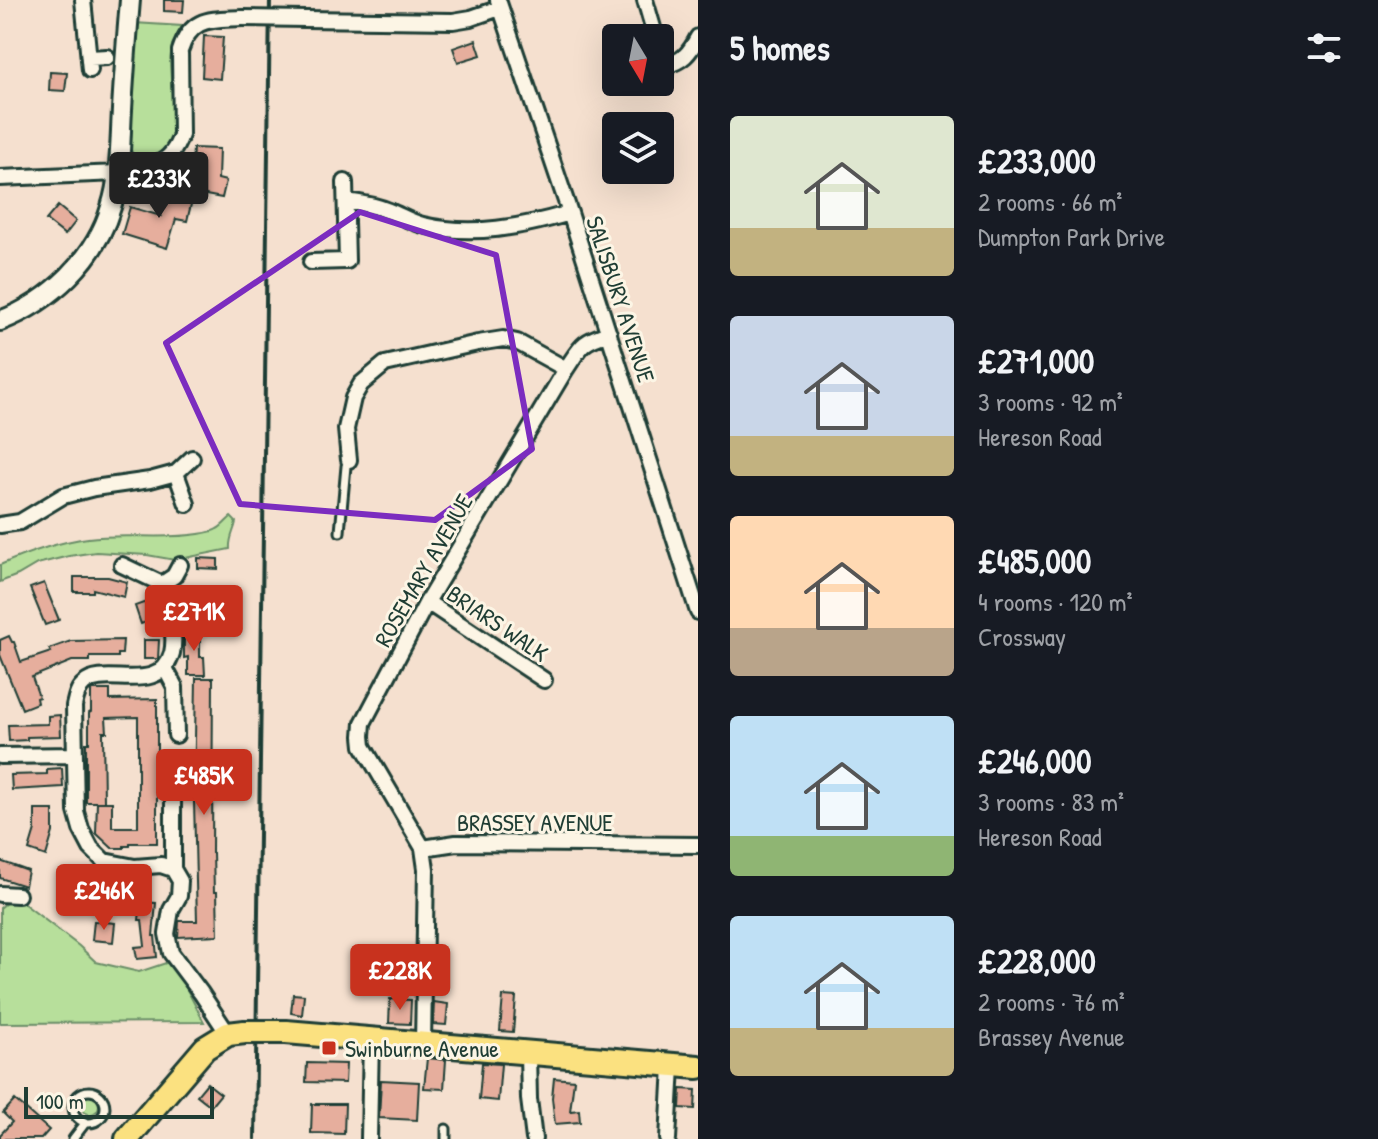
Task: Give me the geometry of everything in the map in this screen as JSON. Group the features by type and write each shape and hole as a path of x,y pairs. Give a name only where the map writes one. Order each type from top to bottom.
{"main road":[{"path":"127,1139 205,1048 236,1033 286,1032 698,1067"}],"street":[{"path":"83,0 90,64 107,57"},
{"path":"0,321 40,301 62,283 79,264 107,221 119,169 130,0"},
{"path":"645,0 652,24"},
{"path":"0,178 149,166 164,161 181,135 180,51 188,32 204,21 242,18 453,21 471,18 499,4"},
{"name":"SALISBURY AVENUE","path":"499,4 570,213 698,612"},
{"path":"674,66 690,51 698,37"},
{"path":"311,262 347,261 345,182"},
{"path":"346,201 373,205 423,225 469,232 548,220 570,213"},
{"name":"ROSEMARY AVENUE","path":"423,848 363,746 363,723 427,602 566,369 588,340 609,333"},
{"path":"349,460 346,429 353,398 371,373 385,364 503,339 517,342 566,369"},
{"path":"0,525 20,522 63,496 176,473 192,458"},
{"path":"176,473 187,504"},
{"path":"122,565 162,584"},
{"path":"162,584 174,576 180,565"},
{"path":"162,584 172,624 172,652 165,668 140,678 90,679 82,685 74,706 76,811 91,848 104,861 135,867 161,865 173,869"},
{"name":"BRIARS WALK","path":"427,602 544,680"},
{"path":"165,668 175,687 176,735"},
{"path":"0,756 75,755"},
{"path":"173,799 173,869 180,881 179,896 171,910 167,934 171,953 236,1033"},
{"name":"BRASSEY AVENUE","path":"423,848 456,843 698,845"},
{"path":"423,848 426,869 423,1043"},
{"path":"0,894 18,895"},
{"path":"369,1139 371,1039"},
{"path":"528,1053 534,1139"},
{"path":"668,1139 672,1066"}],"lane":[{"path":"340,532 349,460"},
{"path":"73,1139 86,1122 101,1118 105,1108 103,1098 89,1090 76,1098 73,1108 77,1117 86,1122"},
{"path":"446,1129 446,1139"}],"highlighted area":[{"path":"360,212 496,255 532,449 435,520 240,504 166,343"}],"green space":[{"path":"134,23 182,26 172,45 170,62 172,139 165,151 148,157 133,154 128,145"},
{"path":"231,517 236,522 230,549 175,560 96,552 37,564 0,582 0,565 54,545 102,537 199,534 219,528"},
{"path":"6,903 23,903 96,962 139,972 172,961 204,1022 0,1023 0,908"},
{"path":"90,1096 99,1105 90,1114 81,1105"}],"building":[{"path":"164,0 184,0 183,12 164,11"},
{"path":"204,36 223,37 220,79 202,77"},
{"path":"476,40 481,55 458,62 453,48"},
{"path":"50,72 67,73 65,91 49,90"},
{"path":"193,148 219,149 218,179 226,181 222,198 190,192 195,166 192,166"},
{"path":"168,189 193,196 187,221 176,219 167,248 122,234 130,207 161,216"},
{"path":"58,206 76,221 65,235 46,220"},
{"path":"198,558 218,559 218,569 198,568"},
{"path":"74,577 108,577 127,582 124,597 93,589 93,592 74,592"},
{"path":"44,583 59,620 45,625 30,588"},
{"path":"223,589 223,607 179,607 179,590"},
{"path":"149,601 155,619 141,624 135,606"},
{"path":"184,631 200,631 200,657 204,657 205,675 188,675 188,657 184,658"},
{"path":"9,636 21,662 71,641 123,640 122,654 118,657 90,657 90,661 72,661 32,677 39,697 36,698 37,703 22,709 0,655 0,640"},
{"path":"144,640 159,640 158,659 144,659"},
{"path":"196,678 213,678 212,853 218,935 178,937 179,921 197,921 194,801"},
{"path":"110,690 110,700 157,699 157,843 130,843 124,848 112,848 96,833 97,802 86,802 86,743 89,743 91,692","holes":["138,717 138,827 112,827 112,802 104,802 103,732 107,732 106,718"]},
{"path":"60,715 61,736 9,741 8,725 48,724 48,716"},
{"path":"62,768 63,787 12,790 11,775 47,774 47,769"},
{"path":"35,810 53,810 53,832 46,856 29,850 35,830"},
{"path":"0,861 28,871 25,886 0,878"},
{"path":"103,876 123,878 122,893 102,891"},
{"path":"141,902 156,903 153,936 157,957 137,959 135,947 145,946 142,920 139,920"},
{"path":"94,921 115,923 113,942 92,940"},
{"path":"293,994 304,995 302,1015 291,1013"},
{"path":"503,996 516,997 513,1032 500,1031"},
{"path":"390,999 411,1000 410,1024 389,1023"},
{"path":"434,1002 448,1004 446,1025 433,1024"},
{"path":"427,1058 446,1060 444,1089 424,1088"},
{"path":"307,1063 346,1064 345,1083 306,1082"},
{"path":"482,1063 501,1064 498,1101 479,1099"},
{"path":"554,1078 574,1080 570,1111 579,1110 580,1122 555,1124 552,1098"},
{"path":"381,1080 419,1082 417,1120 379,1118"},
{"path":"207,1083 221,1094 211,1106 197,1095"},
{"path":"681,1089 696,1090 695,1109 680,1108"},
{"path":"15,1100 49,1130 41,1139 0,1139 12,1122 3,1113"},
{"path":"312,1104 345,1104 344,1134 311,1133"}],"railway":[{"path":"255,1139 270,0"}],"place":[{"name":"Swinburne Avenue","path":"329,1048"}]}
